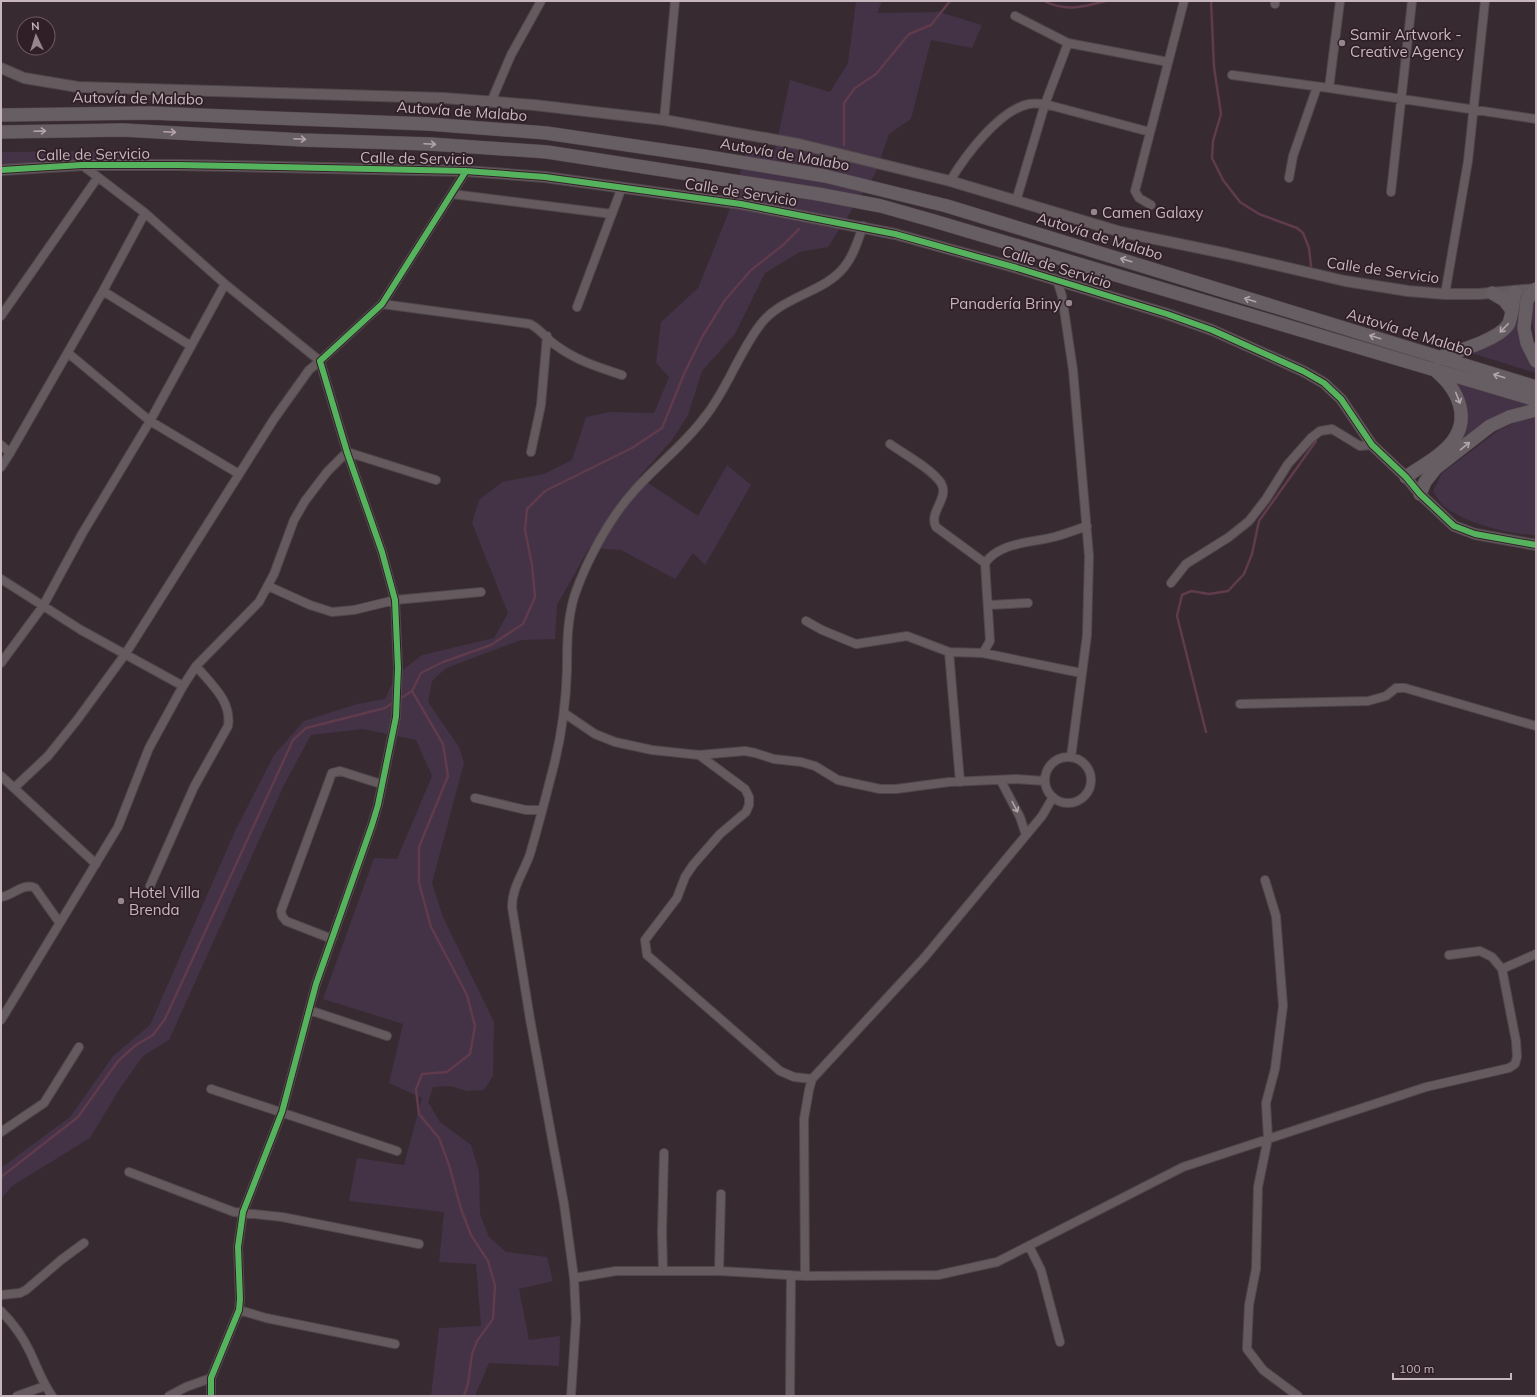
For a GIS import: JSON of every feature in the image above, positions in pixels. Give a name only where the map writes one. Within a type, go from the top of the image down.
[{"type":"highway","name":"Autovía de Malabo","points":[[1,115],[149,113],[428,124],[546,133],[825,176],[947,206],[1435,363],[1536,400]]},
{"type":"highway","name":"Autovía de Malabo","points":[[1,132],[123,130],[302,140],[430,144],[547,152],[794,190],[888,208],[1435,363],[1536,387]]},
{"type":"highway","points":[[1536,289],[1527,300],[1524,328],[1527,343],[1536,361]]},
{"type":"highway","points":[[1406,476],[1444,451],[1455,437],[1460,422],[1461,406],[1458,395],[1435,363],[1502,331],[1510,321],[1515,292]]},
{"type":"highway","points":[[1492,293],[1504,300],[1511,309]]},
{"type":"highway","points":[[1420,494],[1425,482],[1436,468],[1490,426],[1509,417],[1536,410]]},
{"type":"street","points":[[491,102],[510,54],[541,1]]},
{"type":"street","points":[[664,120],[675,1]]},
{"type":"street","points":[[1151,205],[1139,198],[1135,191],[1184,1]]},
{"type":"street","points":[[1330,88],[1340,1]]},
{"type":"street","points":[[1391,192],[1412,1]]},
{"type":"street","points":[[1445,294],[1468,161],[1485,1]]},
{"type":"street","points":[[1016,16],[1068,43],[1168,62]]},
{"type":"street","points":[[1016,201],[1045,104],[1068,43]]},
{"type":"street","name":"Calle de Servicio","points":[[1,68],[24,78],[78,87],[444,98],[664,120],[799,144],[950,181],[1121,232],[1228,254],[1345,281],[1408,291],[1445,294],[1515,292],[1536,289]]},
{"type":"street","points":[[1232,75],[1536,119]]},
{"type":"street","points":[[1289,178],[1293,156],[1317,87]]},
{"type":"street","points":[[950,181],[966,155],[1003,117],[1014,110],[1029,104],[1045,104],[1150,132]]},
{"type":"street","name":"Calle de Servicio","points":[[1,170],[82,166],[179,165],[466,171],[545,177],[622,187],[741,204],[863,226],[926,242],[1167,314],[1212,330],[1303,371],[1324,383],[1341,398],[1372,445],[1406,476],[1420,494],[1454,526],[1475,534],[1536,545]]},
{"type":"street","points":[[82,166],[145,213],[225,284],[320,361],[347,452],[382,552],[395,600],[397,706],[395,726],[381,784],[378,805],[316,984],[282,1112],[243,1212],[238,1247],[239,1310],[212,1378],[211,1396]]},
{"type":"street","points":[[14,788],[48,756],[78,720],[126,653],[189,556],[239,474],[309,370],[382,304],[466,171]]},
{"type":"street","points":[[1,316],[98,177]]},
{"type":"street","points":[[577,307],[622,187]]},
{"type":"street","points":[[452,194],[612,214]]},
{"type":"street","points":[[1,467],[68,353],[145,213]]},
{"type":"street","points":[[571,1396],[576,1319],[574,1278],[564,1204],[530,1019],[512,907],[512,895],[529,856],[558,750],[564,713],[566,644],[575,595],[587,566],[617,513],[634,490],[670,456],[705,417],[761,323],[786,302],[824,284],[844,267],[853,253],[863,226]]},
{"type":"street","points":[[1057,280],[1062,296],[1073,370],[1087,526],[1089,578],[1087,635],[1071,757]]},
{"type":"street","points":[[1062,296],[1067,283]]},
{"type":"street","points":[[1,663],[43,606],[82,534],[150,420],[225,284]]},
{"type":"street","points":[[102,291],[191,346]]},
{"type":"street","points":[[382,304],[530,324],[539,328],[546,336],[572,357],[593,366],[622,375]]},
{"type":"street","points":[[531,452],[541,405],[546,336]]},
{"type":"street","points":[[68,353],[150,420],[239,474]]},
{"type":"street","points":[[1171,583],[1186,564],[1249,521],[1266,499],[1288,464],[1311,438],[1320,431],[1332,429],[1360,446],[1372,445]]},
{"type":"street","points":[[890,444],[935,476],[942,485],[943,494],[933,518],[936,527],[986,563]]},
{"type":"street","points":[[1,445],[10,453]]},
{"type":"street","points":[[347,452],[436,480]]},
{"type":"street","points":[[1,1020],[59,922],[118,827],[149,748],[183,686],[196,666],[248,615],[259,602],[268,586],[294,520],[305,501],[327,472],[347,452]]},
{"type":"street","points":[[982,653],[990,641],[986,563],[991,555],[1022,542],[1052,537],[1087,526]]},
{"type":"street","points":[[1,579],[81,630],[126,653],[183,686]]},
{"type":"street","points":[[268,586],[310,605],[332,612],[354,610],[395,600],[481,592]]},
{"type":"street","points":[[989,605],[1028,603]]},
{"type":"street","points":[[806,621],[822,630],[856,644],[907,636],[949,652],[982,653],[1082,673]]},
{"type":"street","points":[[949,652],[960,782]]},
{"type":"street","points":[[150,886],[194,787],[228,726],[230,716],[227,706],[196,666]]},
{"type":"street","points":[[1240,704],[1368,701],[1386,696],[1396,688],[1404,688],[1536,726]]},
{"type":"street","points":[[564,713],[595,734],[615,742],[652,750],[699,755],[745,751],[774,759],[801,762],[815,766],[838,780],[880,789],[896,789],[921,785],[960,782],[1016,780],[1045,781]]},
{"type":"street","points":[[699,755],[745,790],[749,797],[749,805],[746,812],[720,834],[693,865],[685,877],[677,898],[645,940],[647,955],[780,1071],[794,1077],[812,1079]]},
{"type":"street","points":[[1071,757],[1083,762],[1087,767],[1091,780],[1090,787],[1081,798],[1074,802],[1059,801],[1049,792],[1045,781],[1046,775],[1052,763],[1058,759],[1071,757]]},
{"type":"street","points":[[332,939],[286,921],[282,916],[281,911],[332,773],[340,772],[381,784]]},
{"type":"street","points":[[1,776],[96,864]]},
{"type":"street","points":[[1001,781],[1020,817],[1026,835]]},
{"type":"street","points":[[805,1276],[804,1119],[808,1090],[812,1079],[924,958],[1042,816],[1053,797]]},
{"type":"street","points":[[475,798],[526,810],[542,810]]},
{"type":"street","points":[[1265,880],[1276,916],[1283,1006],[1275,1069],[1266,1102],[1268,1138],[1258,1187],[1256,1269],[1249,1305],[1247,1349],[1263,1370],[1298,1396]]},
{"type":"street","points":[[1,897],[7,896],[26,886],[32,886],[35,888],[59,922]]},
{"type":"street","points":[[574,1278],[616,1271],[719,1271],[805,1276],[938,1275],[997,1262],[1183,1167],[1426,1087],[1502,1070],[1515,1064],[1517,1057],[1516,1041],[1502,969],[1492,957],[1480,951],[1449,955]]},
{"type":"street","points":[[1502,969],[1536,954]]},
{"type":"street","points":[[309,1010],[387,1036]]},
{"type":"street","points":[[1,1132],[44,1103],[79,1047]]},
{"type":"street","points":[[211,1089],[397,1151]]},
{"type":"street","points":[[664,1153],[662,1232],[664,1271]]},
{"type":"street","points":[[129,1172],[234,1212],[282,1217],[419,1244]]},
{"type":"street","points":[[719,1271],[721,1194]]},
{"type":"street","points":[[1,1295],[20,1293],[26,1290],[61,1260],[84,1243]]},
{"type":"street","points":[[1029,1246],[1041,1270],[1060,1342]]},
{"type":"street","points":[[790,1396],[791,1275]]},
{"type":"street","points":[[239,1310],[266,1318],[395,1344]]},
{"type":"street","points":[[1,1311],[13,1325],[29,1350],[45,1386],[52,1396]]},
{"type":"street","points":[[169,1396],[186,1387],[212,1378]]},
{"type":"street","points":[[17,1396],[45,1386]]},
{"type":"shaded area","points":[[856,1],[882,1],[877,13],[939,12],[982,25],[972,48],[931,40],[911,119],[889,134],[875,174],[828,247],[800,252],[765,273],[735,334],[702,371],[688,415],[672,440],[639,477],[698,516],[727,465],[751,485],[705,565],[693,553],[675,579],[621,550],[589,548],[557,605],[555,639],[521,640],[446,668],[432,681],[428,702],[459,747],[464,763],[432,883],[443,917],[494,1022],[493,1076],[484,1090],[467,1091],[450,1086],[433,1087],[428,1102],[440,1122],[471,1145],[479,1171],[480,1214],[489,1237],[506,1252],[547,1257],[553,1281],[519,1289],[529,1340],[560,1336],[559,1366],[489,1363],[475,1396],[431,1396],[439,1328],[481,1326],[476,1264],[439,1262],[444,1212],[349,1201],[357,1158],[404,1165],[422,1098],[389,1083],[403,1024],[323,999],[374,858],[397,859],[432,776],[416,740],[363,729],[311,735],[283,787],[169,1040],[143,1056],[119,1090],[90,1138],[12,1186],[1,1199],[1,1168],[70,1117],[113,1056],[150,1025],[235,831],[274,755],[304,721],[357,704],[385,699],[396,675],[422,655],[494,638],[508,613],[472,523],[479,500],[502,482],[544,474],[572,460],[586,417],[610,412],[654,413],[669,377],[656,363],[661,322],[698,288],[728,214],[748,145],[775,150],[790,80],[830,92],[848,63]]},
{"type":"shaded area","points":[[123,151],[122,157],[1,166],[1,152]]},
{"type":"shaded area","points":[[1536,301],[1536,346],[1531,311]]},
{"type":"shaded area","points":[[1521,303],[1536,364],[1536,373],[1459,349],[1507,330]]},
{"type":"shaded area","points":[[1451,381],[1536,407],[1453,449],[1463,431]]},
{"type":"shaded area","points":[[1536,418],[1536,535],[1513,533],[1475,523],[1463,518],[1441,503],[1433,491],[1442,473],[1499,430],[1518,421]]},
{"type":"waterway","points":[[844,145],[844,103],[855,88],[876,74],[909,34],[931,25],[950,1]]},
{"type":"waterway","points":[[1044,1],[1067,7],[1082,7],[1106,1]]},
{"type":"waterway","points":[[1211,1],[1214,67],[1221,114],[1213,141],[1212,158],[1223,180],[1240,202],[1259,214],[1297,228],[1303,233],[1309,248],[1311,266]]},
{"type":"waterway","points":[[464,1396],[468,1384],[472,1354],[477,1341],[493,1319],[495,1285],[488,1261],[471,1235],[461,1209],[449,1165],[439,1138],[419,1114],[416,1089],[422,1074],[447,1072],[470,1054],[475,1026],[467,995],[431,927],[419,883],[419,847],[448,776],[443,744],[412,691],[421,673],[443,662],[491,645],[523,624],[535,597],[532,565],[525,530],[527,509],[545,491],[632,448],[662,428],[684,374],[702,337],[725,300],[751,270],[783,245],[799,229]]},
{"type":"waterway","points":[[1206,732],[1177,616],[1182,595],[1191,591],[1209,594],[1228,591],[1244,574],[1252,554],[1259,521],[1316,441]]},
{"type":"waterway","points":[[398,700],[412,691]]},
{"type":"waterway","points":[[1,1177],[78,1117],[118,1061],[136,1045],[153,1035],[165,1019],[293,740],[306,728],[385,708],[394,702]]},
{"type":"cycle path","points":[[1,170],[82,165],[179,165],[466,171],[545,177],[741,204],[895,234],[1017,268],[1167,314],[1212,330],[1303,371],[1324,383],[1341,399],[1372,445],[1454,526],[1475,534],[1536,545]]},
{"type":"cycle path","points":[[211,1396],[211,1378],[239,1310],[238,1247],[243,1212],[282,1112],[316,984],[372,825],[378,805],[396,717],[398,668],[395,600],[382,552],[347,452],[320,361],[382,304],[466,171]]},
{"type":"place","name":"Samir Artwork - Creative Agency","points":[[1342,43]]},
{"type":"place","name":"Camen Galaxy","points":[[1094,212]]},
{"type":"place","name":"Panadería Briny","points":[[1069,303]]},
{"type":"place","name":"Hotel Villa Brenda","points":[[121,901]]}]
